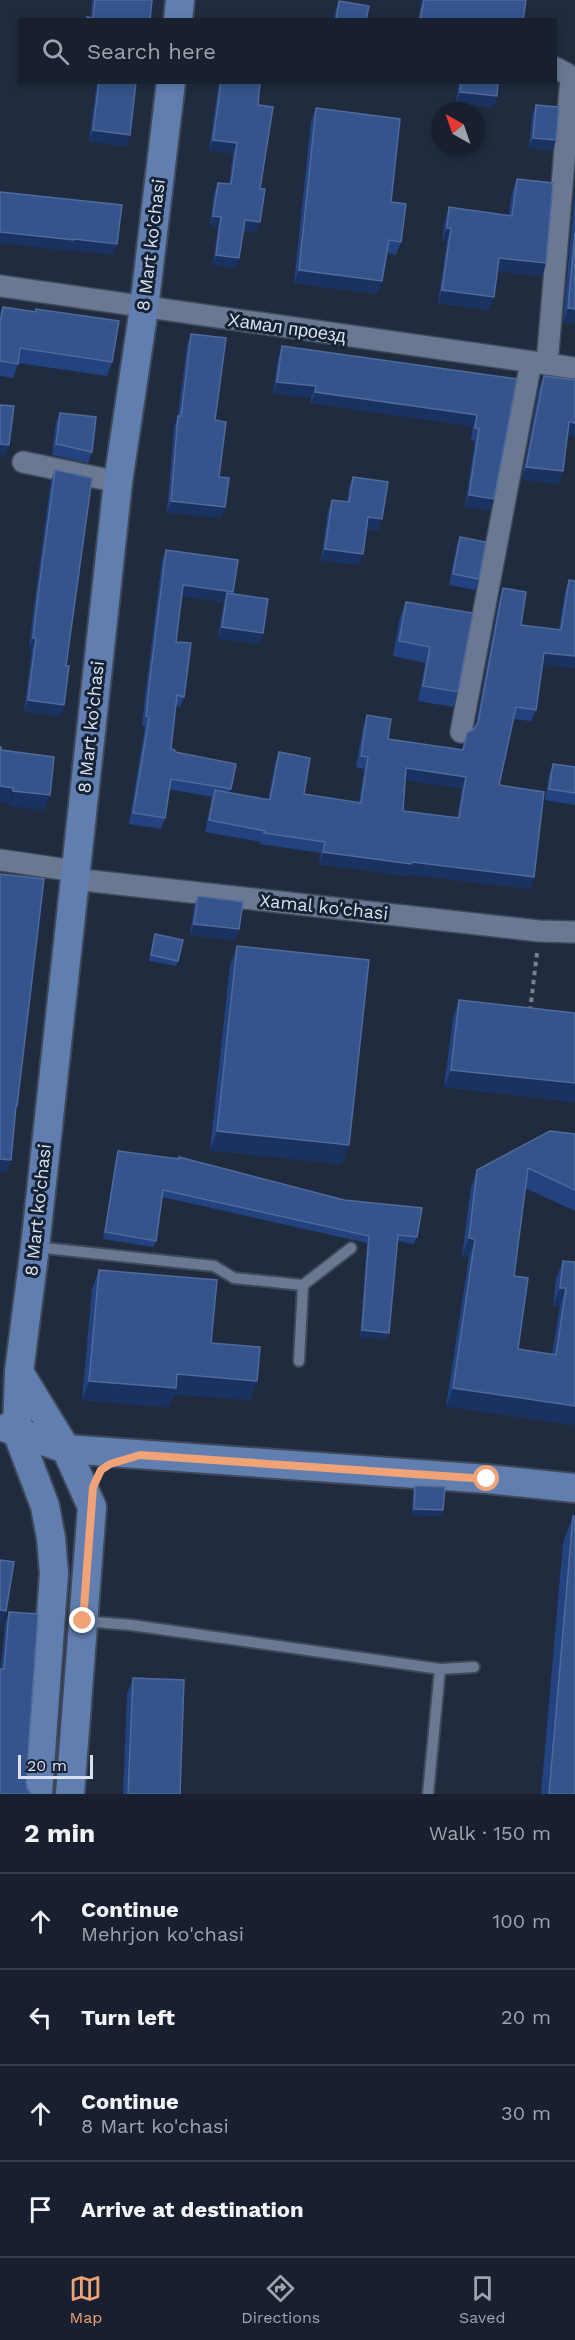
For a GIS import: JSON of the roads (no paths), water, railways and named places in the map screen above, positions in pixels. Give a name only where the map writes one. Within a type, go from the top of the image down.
[{"type":"street","points":[[178,18],[180,0]]},
{"type":"street","points":[[461,732],[539,363],[571,78],[557,69]]},
{"type":"street","name":"8 Mart ko'chasi","points":[[38,1794],[54,1573],[51,1538],[45,1506],[6,1430],[19,1372],[35,1247],[118,482],[144,308],[171,84]]},
{"type":"street","name":"Хамал проезд","points":[[0,286],[575,368]]},
{"type":"street","points":[[23,462],[118,482]]},
{"type":"street","name":"Xamal ko'chasi","points":[[0,860],[74,875],[539,931],[575,932]]},
{"type":"street","points":[[0,1396],[19,1372],[66,1449],[92,1507]]},
{"type":"street","points":[[6,1430],[66,1449],[487,1479],[575,1488]]},
{"type":"street","points":[[70,1794],[93,1487],[101,1470],[110,1464],[140,1455]]},
{"type":"lane","points":[[35,1247],[214,1266],[234,1278],[303,1285],[351,1248]]},
{"type":"lane","points":[[299,1361],[303,1285]]},
{"type":"lane","points":[[83,1621],[131,1625],[440,1669],[474,1667]]},
{"type":"lane","points":[[428,1794],[440,1669]]}]
